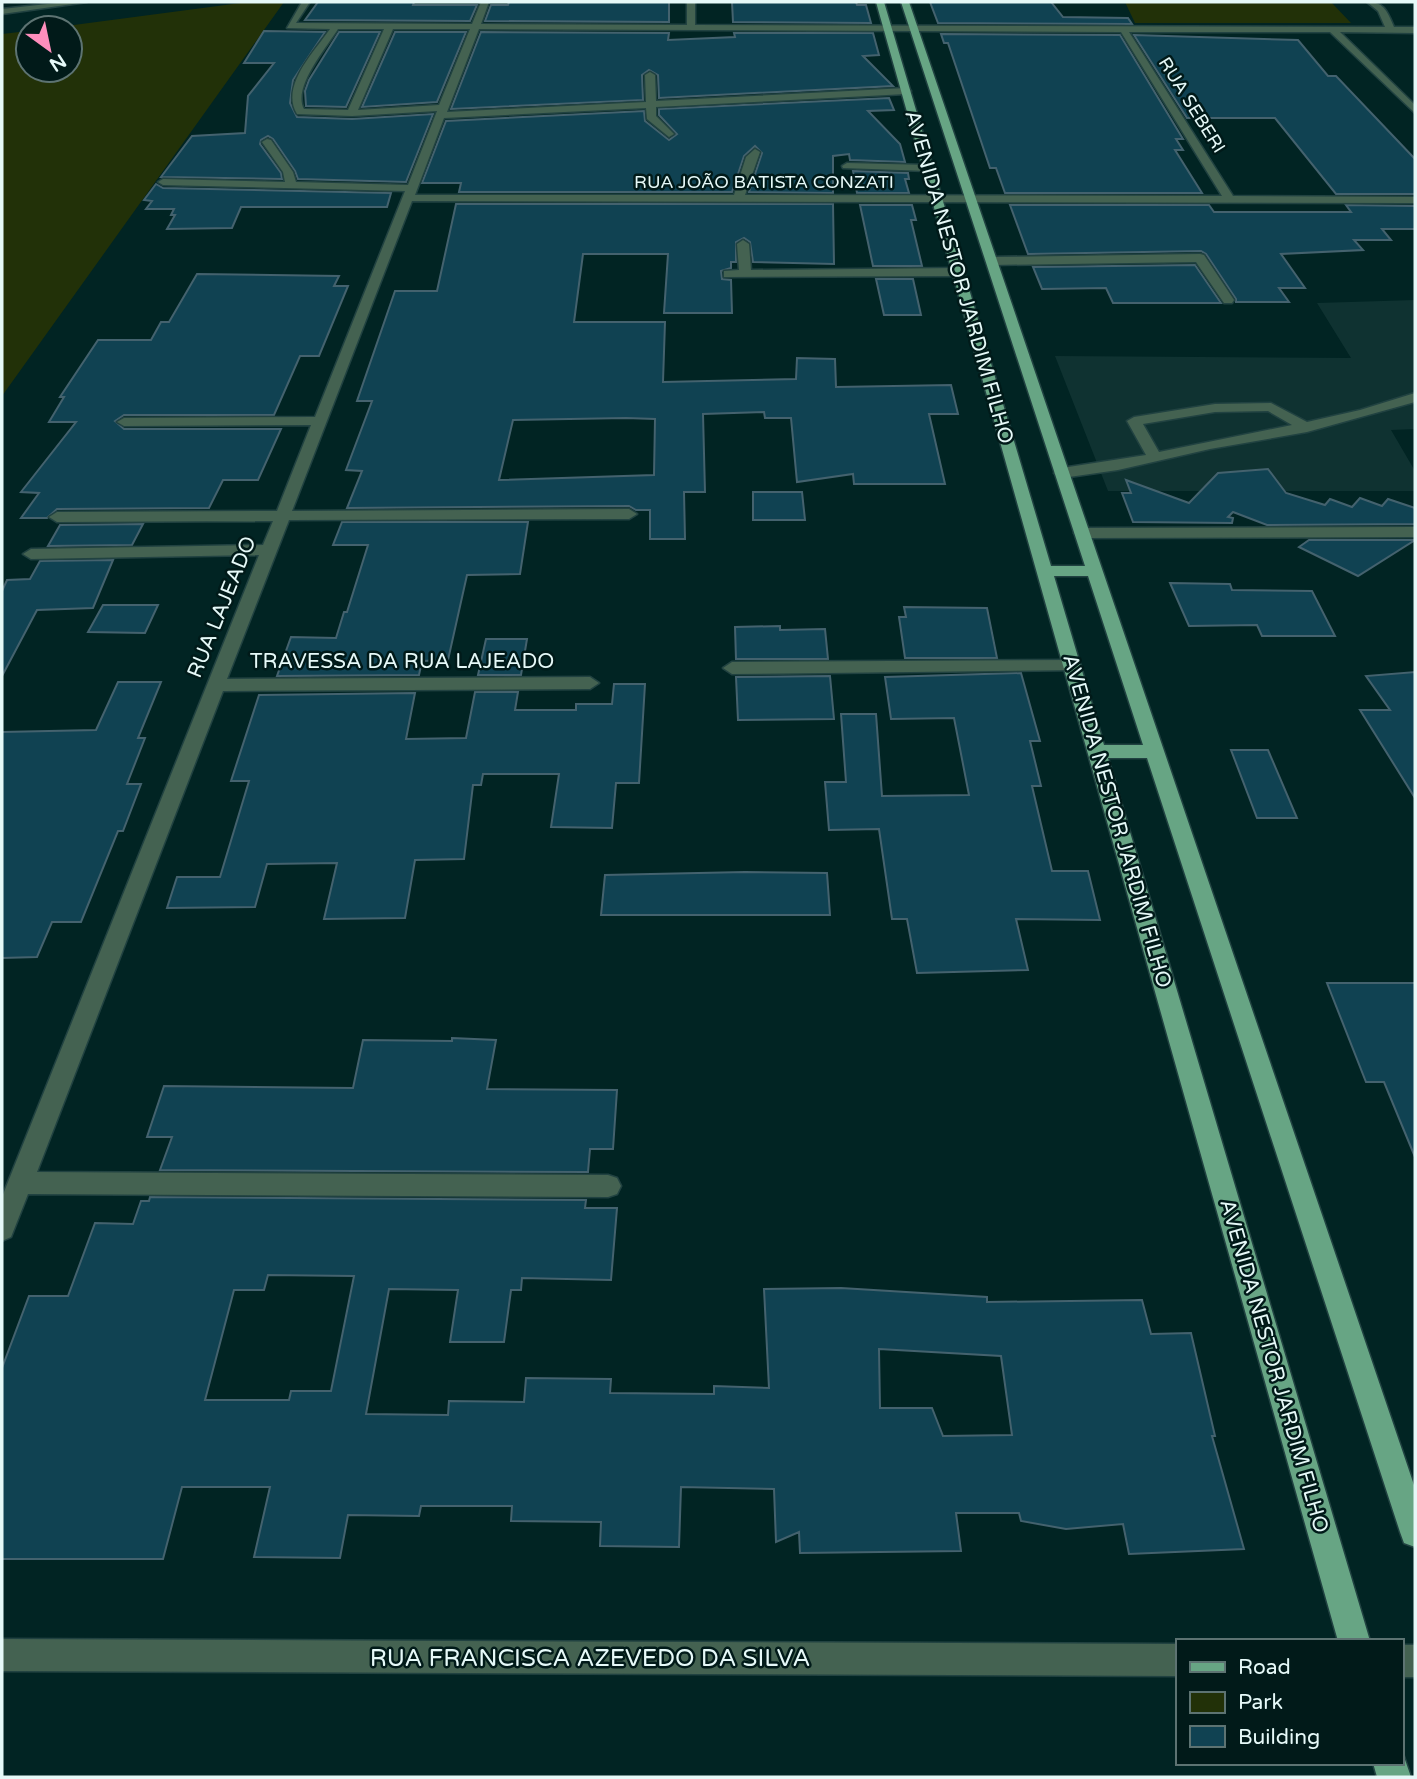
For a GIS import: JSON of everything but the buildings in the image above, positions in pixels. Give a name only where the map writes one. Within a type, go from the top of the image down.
[{"type":"main road","name":"AVENIDA NESTOR JARDIM FILHO","points":[[880,2],[958,272],[994,327],[1062,473],[1415,1532]]},
{"type":"main road","name":"AVENIDA NESTOR JARDIM FILHO","points":[[905,2],[992,261],[994,327],[1044,571],[1353,1639]]},
{"type":"main road","points":[[1044,571],[1095,571]]},
{"type":"main road","points":[[1097,752],[1155,751]]},
{"type":"street","points":[[2,12],[83,2]]},
{"type":"street","points":[[306,2],[288,25],[298,28],[1415,30]]},
{"type":"street","name":"RUA LAJEADO","points":[[2,1229],[485,2]]},
{"type":"street","points":[[691,2],[691,27]]},
{"type":"street","points":[[1371,2],[1382,10],[1391,30]]},
{"type":"street","points":[[335,27],[298,85],[296,103],[301,112],[652,105],[776,95],[906,91]]},
{"type":"street","points":[[352,113],[389,28]]},
{"type":"street","name":"RUA SEBERI","points":[[1124,30],[1230,200]]},
{"type":"street","points":[[1333,30],[1413,106]]},
{"type":"street","points":[[650,75],[651,117],[669,134]]},
{"type":"street","points":[[267,142],[288,172],[291,184]]},
{"type":"street","points":[[738,199],[755,152]]},
{"type":"street","points":[[847,166],[928,168]]},
{"type":"street","name":"RUA JOÃO BATISTA CONZATI","points":[[163,182],[291,184],[409,193],[738,199],[1415,200]]},
{"type":"street","points":[[743,244],[745,274]]},
{"type":"street","points":[[992,261],[1200,258],[1228,300]]},
{"type":"street","points":[[728,274],[958,272]]},
{"type":"street","points":[[1062,473],[1098,471],[1155,457],[1307,428],[1415,397]]},
{"type":"street","points":[[1155,457],[1134,421],[1215,408],[1271,407],[1307,428]]},
{"type":"street","points":[[124,422],[320,421]]},
{"type":"street","points":[[57,517],[629,514]]},
{"type":"street","points":[[1082,533],[1415,532]]},
{"type":"street","points":[[31,554],[269,550]]},
{"type":"street","points":[[732,668],[1072,666]]},
{"type":"street","name":"TRAVESSA DA RUA LAJEADO","points":[[216,685],[590,683]]},
{"type":"street","points":[[20,1183],[608,1186]]},
{"type":"street","name":"RUA FRANCISCA AZEVEDO DA SILVA","points":[[2,1655],[1176,1660]]},
{"type":"shaded area","points":[[1415,300],[1415,429],[1391,430],[1415,471],[1415,491],[1108,491],[1055,356],[1351,358],[1317,303]]},
{"type":"green space","points":[[248,2],[284,2],[2,396],[2,34],[14,33],[14,84],[84,84],[84,24]]},
{"type":"green space","points":[[1125,2],[1331,2],[1351,23],[1135,23]]}]
